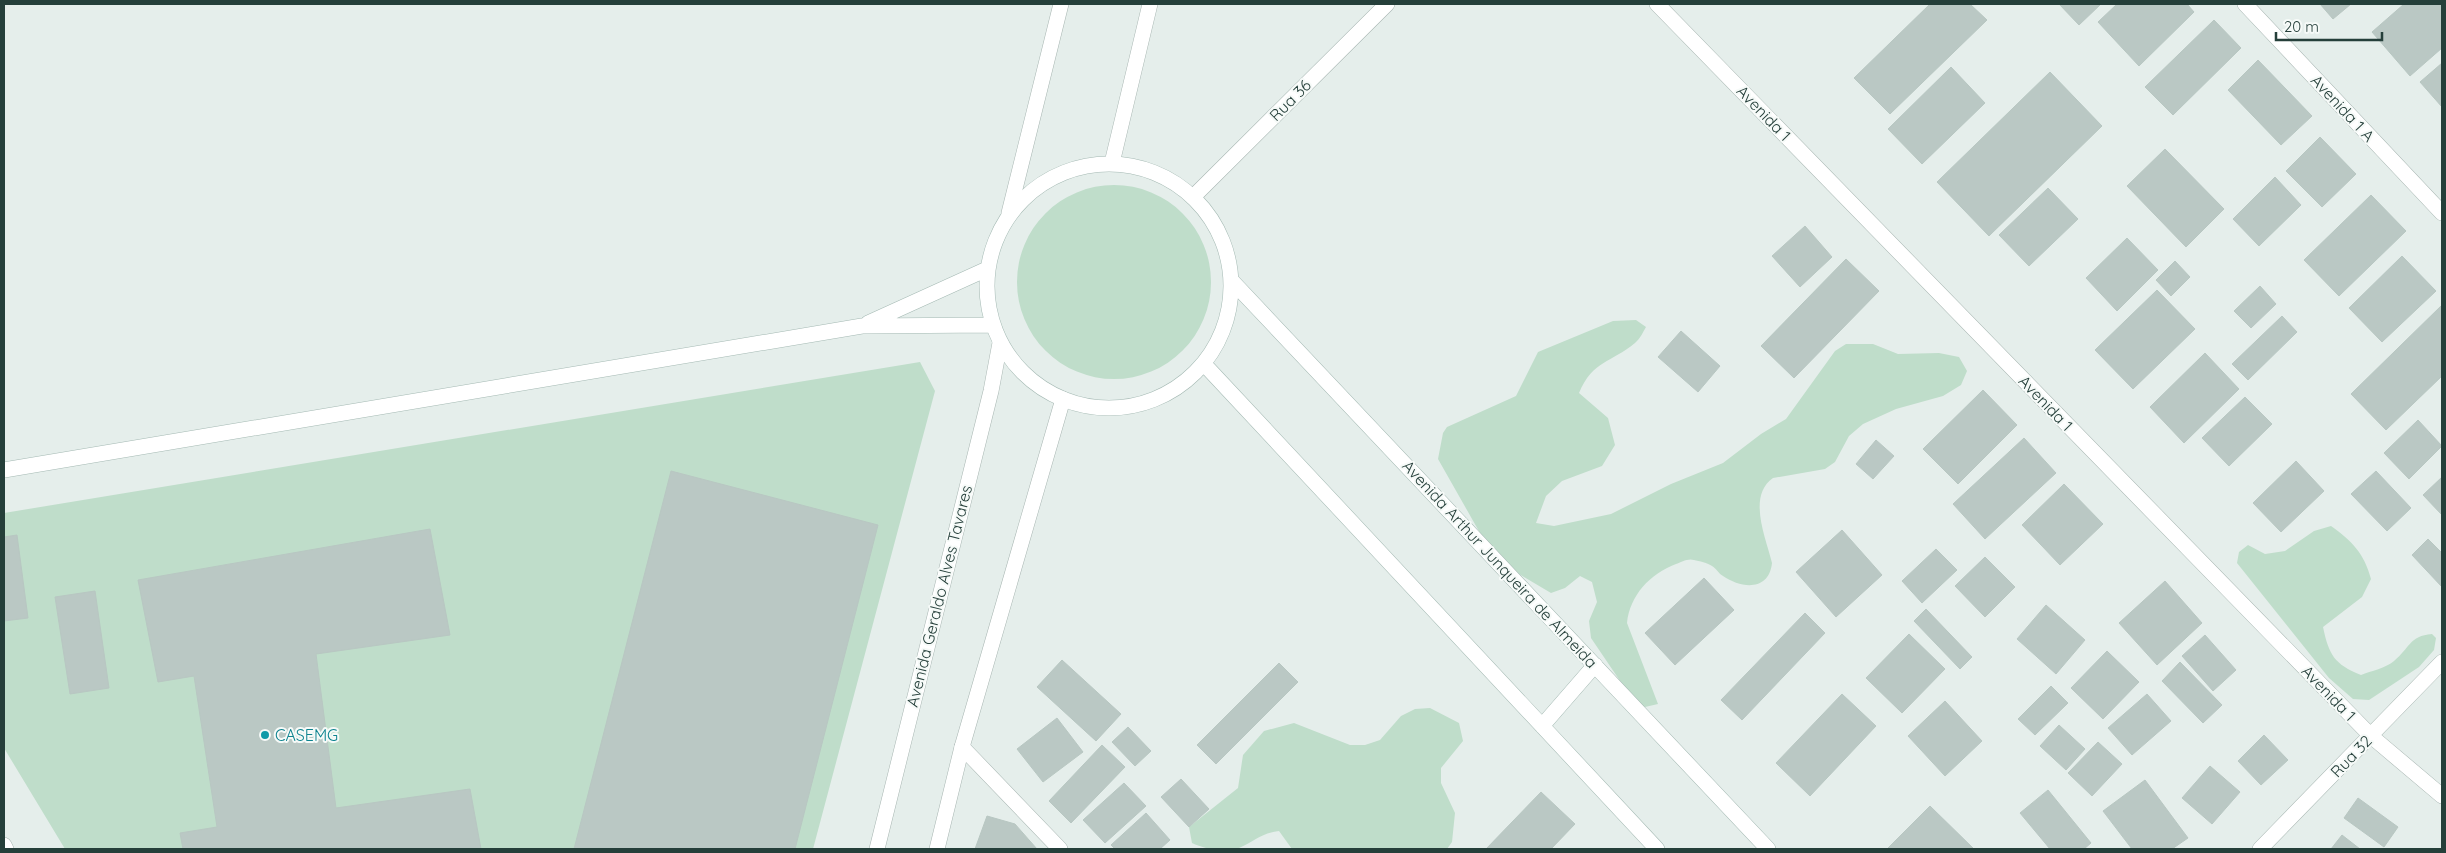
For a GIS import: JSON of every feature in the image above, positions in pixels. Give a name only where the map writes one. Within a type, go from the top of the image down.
[{"type":"main road","points":[[1009,213],[1037,186],[1072,168],[1112,163],[1151,171],[1169,179],[1193,197],[1213,221],[1223,242],[1231,280],[1230,310],[1220,338],[1204,364],[1176,390],[1140,405],[1101,409],[1063,400],[1026,377],[1000,343],[992,325],[987,269],[999,231],[1009,213],[1061,4]]},
{"type":"main road","points":[[1112,163],[1150,4]]},
{"type":"main road","name":"Rua 36","points":[[1193,197],[1387,4]]},
{"type":"main road","name":"Avenida 1","points":[[1657,4],[2371,736],[2442,796]]},
{"type":"main road","name":"Avenida 1 A","points":[[2245,4],[2442,213]]},
{"type":"main road","points":[[862,326],[987,269]]},
{"type":"main road","name":"Avenida Arthur Junqueira de Almeida","points":[[1231,280],[1768,849]]},
{"type":"main road","points":[[4,470],[862,326],[992,325]]},
{"type":"main road","name":"Avenida Geraldo Alves Tavares","points":[[877,849],[990,391],[1000,343]]},
{"type":"main road","points":[[1204,364],[1657,849]]},
{"type":"main road","points":[[937,849],[962,747],[1063,400]]},
{"type":"main road","name":"Rua 32","points":[[2260,849],[2442,662]]},
{"type":"main road","points":[[1542,726],[1595,665]]},
{"type":"main road","points":[[962,747],[1060,849]]},
{"type":"main road","points":[[4,845],[6,849]]},
{"type":"green space","points":[[1124,185],[1133,186],[1160,196],[1183,213],[1195,228],[1204,245],[1210,263],[1210,301],[1204,319],[1195,336],[1183,351],[1168,363],[1151,372],[1133,378],[1104,379],[1095,378],[1068,368],[1052,357],[1039,344],[1028,328],[1018,301],[1017,272],[1018,263],[1028,236],[1039,220],[1052,207],[1068,196],[1095,186]]},
{"type":"green space","points":[[1636,320],[1646,327],[1638,340],[1590,374],[1579,393],[1608,418],[1615,445],[1602,466],[1562,481],[1546,496],[1536,523],[1554,526],[1611,514],[1671,484],[1723,463],[1761,434],[1786,419],[1835,351],[1846,344],[1873,344],[1898,354],[1939,353],[1959,357],[1967,371],[1961,385],[1943,396],[1896,409],[1863,424],[1849,436],[1835,462],[1825,469],[1773,478],[1765,486],[1761,495],[1760,518],[1772,563],[1766,579],[1760,583],[1746,585],[1738,583],[1722,575],[1710,565],[1689,560],[1667,568],[1643,587],[1632,603],[1627,623],[1658,704],[1645,707],[1633,700],[1591,638],[1589,621],[1597,602],[1592,582],[1580,576],[1565,588],[1551,593],[1519,574],[1480,533],[1438,459],[1443,433],[1447,427],[1516,396],[1538,352],[1613,321]]},
{"type":"green space","points":[[920,362],[935,391],[813,849],[65,849],[4,748],[4,513]]},
{"type":"green space","points":[[2331,526],[2356,548],[2365,562],[2371,579],[2362,597],[2323,627],[2328,645],[2334,657],[2345,667],[2361,675],[2391,663],[2410,643],[2419,637],[2432,634],[2436,638],[2434,650],[2419,667],[2369,700],[2353,699],[2329,678],[2237,563],[2239,552],[2248,545],[2265,554],[2285,551],[2314,531]]},
{"type":"green space","points":[[1430,708],[1459,723],[1463,741],[1441,768],[1441,783],[1455,813],[1452,842],[1447,849],[1292,849],[1279,831],[1263,835],[1239,848],[1227,850],[1215,850],[1192,843],[1189,827],[1238,788],[1243,755],[1264,731],[1294,723],[1350,745],[1365,745],[1380,740],[1401,716],[1415,709]]},
{"type":"building","points":[[1930,4],[1970,4],[1987,20],[1890,114],[1854,78]]},
{"type":"building","points":[[2059,4],[2101,4],[2079,25]]},
{"type":"building","points":[[2117,4],[2187,4],[2194,12],[2139,66],[2098,22]]},
{"type":"building","points":[[2320,4],[2351,4],[2333,19]]},
{"type":"building","points":[[2404,4],[2442,4],[2442,48],[2410,76],[2372,32]]},
{"type":"building","points":[[2214,20],[2241,48],[2173,115],[2145,87]]},
{"type":"building","points":[[2258,60],[2312,116],[2281,145],[2228,90]]},
{"type":"building","points":[[2442,63],[2442,107],[2420,82]]},
{"type":"building","points":[[1951,67],[1985,103],[1922,164],[1888,129]]},
{"type":"building","points":[[2050,72],[2102,126],[1989,236],[1937,182]]},
{"type":"building","points":[[2320,137],[2356,174],[2322,207],[2286,171]]},
{"type":"building","points":[[2165,149],[2224,209],[2186,247],[2127,186]]},
{"type":"building","points":[[2275,177],[2301,205],[2259,246],[2233,219]]},
{"type":"building","points":[[2048,188],[2078,219],[2029,266],[1999,235]]},
{"type":"building","points":[[2371,195],[2406,231],[2339,296],[2304,260]]},
{"type":"building","points":[[1805,226],[1832,257],[1800,287],[1772,256]]},
{"type":"building","points":[[2127,238],[2158,270],[2117,311],[2086,278]]},
{"type":"building","points":[[2402,256],[2436,291],[2382,342],[2349,308]]},
{"type":"building","points":[[1846,259],[1879,291],[1794,378],[1761,346]]},
{"type":"building","points":[[2175,261],[2190,277],[2171,296],[2156,280]]},
{"type":"building","points":[[2260,286],[2276,304],[2251,328],[2234,311]]},
{"type":"building","points":[[2157,290],[2195,329],[2133,389],[2095,350]]},
{"type":"building","points":[[2442,305],[2442,376],[2386,430],[2351,394]]},
{"type":"building","points":[[2282,316],[2297,332],[2248,380],[2232,364]]},
{"type":"building","points":[[1681,331],[1720,366],[1698,392],[1658,357]]},
{"type":"building","points":[[2205,353],[2239,389],[2184,443],[2150,407]]},
{"type":"building","points":[[1983,390],[2017,425],[1958,484],[1923,449]]},
{"type":"building","points":[[2245,397],[2272,424],[2229,466],[2202,438]]},
{"type":"building","points":[[2418,420],[2442,446],[2409,479],[2384,453]]},
{"type":"building","points":[[2024,438],[2056,473],[1985,539],[1953,504]]},
{"type":"building","points":[[1876,440],[1894,456],[1873,479],[1856,464]]},
{"type":"building","points":[[2296,461],[2324,491],[2281,532],[2253,503]]},
{"type":"building","points":[[671,471],[878,525],[795,849],[574,849]]},
{"type":"building","points":[[2376,471],[2411,508],[2387,531],[2351,494]]},
{"type":"building","points":[[2442,477],[2442,515],[2423,495]]},
{"type":"building","points":[[2064,484],[2103,524],[2060,565],[2022,525]]},
{"type":"building","name":"CASEMG","points":[[430,529],[450,635],[316,654],[336,808],[470,789],[481,849],[183,849],[180,833],[217,827],[194,676],[158,682],[138,580]]},
{"type":"building","points":[[1842,530],[1882,575],[1836,617],[1796,572]]},
{"type":"building","points":[[17,535],[28,618],[4,621],[4,537]]},
{"type":"building","points":[[2428,539],[2442,553],[2442,587],[2412,555]]},
{"type":"building","points":[[1936,549],[1957,570],[1922,603],[1902,581]]},
{"type":"building","points":[[1985,557],[2015,587],[1985,617],[1955,586]]},
{"type":"building","points":[[1704,578],[1734,610],[1675,665],[1645,633]]},
{"type":"building","points":[[2165,581],[2202,623],[2157,665],[2119,623]]},
{"type":"building","points":[[95,591],[109,688],[70,694],[55,597]]},
{"type":"building","points":[[2046,605],[2085,640],[2056,674],[2017,639]]},
{"type":"building","points":[[1926,609],[1972,657],[1960,669],[1914,621]]},
{"type":"building","points":[[1805,613],[1825,633],[1742,720],[1721,700]]},
{"type":"building","points":[[1909,634],[1945,669],[1902,713],[1866,678]]},
{"type":"building","points":[[2205,635],[2236,670],[2213,691],[2182,656]]},
{"type":"building","points":[[2107,651],[2139,682],[2103,719],[2071,688]]},
{"type":"building","points":[[1062,660],[1121,714],[1096,741],[1037,687]]},
{"type":"building","points":[[2180,662],[2222,705],[2203,723],[2162,681]]},
{"type":"building","points":[[1279,663],[1298,682],[1216,764],[1197,745]]},
{"type":"building","points":[[2051,686],[2068,703],[2035,735],[2018,719]]},
{"type":"building","points":[[1842,694],[1876,726],[1810,796],[1776,763]]},
{"type":"building","points":[[2147,694],[2171,721],[2132,755],[2108,728]]},
{"type":"building","points":[[1945,701],[1982,741],[1945,776],[1908,736]]},
{"type":"building","points":[[1057,718],[1083,752],[1043,782],[1017,749]]},
{"type":"building","points":[[2059,725],[2085,749],[2066,770],[2040,746]]},
{"type":"building","points":[[1128,727],[1151,751],[1135,766],[1112,742]]},
{"type":"building","points":[[2264,735],[2288,760],[2261,785],[2238,761]]},
{"type":"building","points":[[2098,742],[2122,764],[2092,796],[2068,773]]},
{"type":"building","points":[[1102,745],[1125,767],[1071,823],[1049,801]]},
{"type":"building","points":[[2210,766],[2240,792],[2212,824],[2182,798]]},
{"type":"building","points":[[1181,779],[1209,809],[1189,827],[1161,797]]},
{"type":"building","points":[[2145,780],[2188,838],[2172,849],[2132,849],[2103,811]]},
{"type":"building","points":[[1124,783],[1146,806],[1105,843],[1083,820]]},
{"type":"building","points":[[2048,790],[2091,843],[2084,849],[2050,849],[2020,813]]},
{"type":"building","points":[[1541,792],[1575,824],[1551,849],[1486,849]]},
{"type":"building","points":[[2358,798],[2398,827],[2384,847],[2344,818]]},
{"type":"building","points":[[1930,806],[1974,849],[1887,849]]},
{"type":"building","points":[[1146,813],[1170,840],[1160,849],[1115,849],[1111,845]]},
{"type":"building","points":[[987,816],[1015,824],[1037,849],[975,849]]},
{"type":"building","points":[[2342,835],[2360,849],[2331,849]]},
{"type":"place","name":"CASEMG","points":[[265,735]]}]
